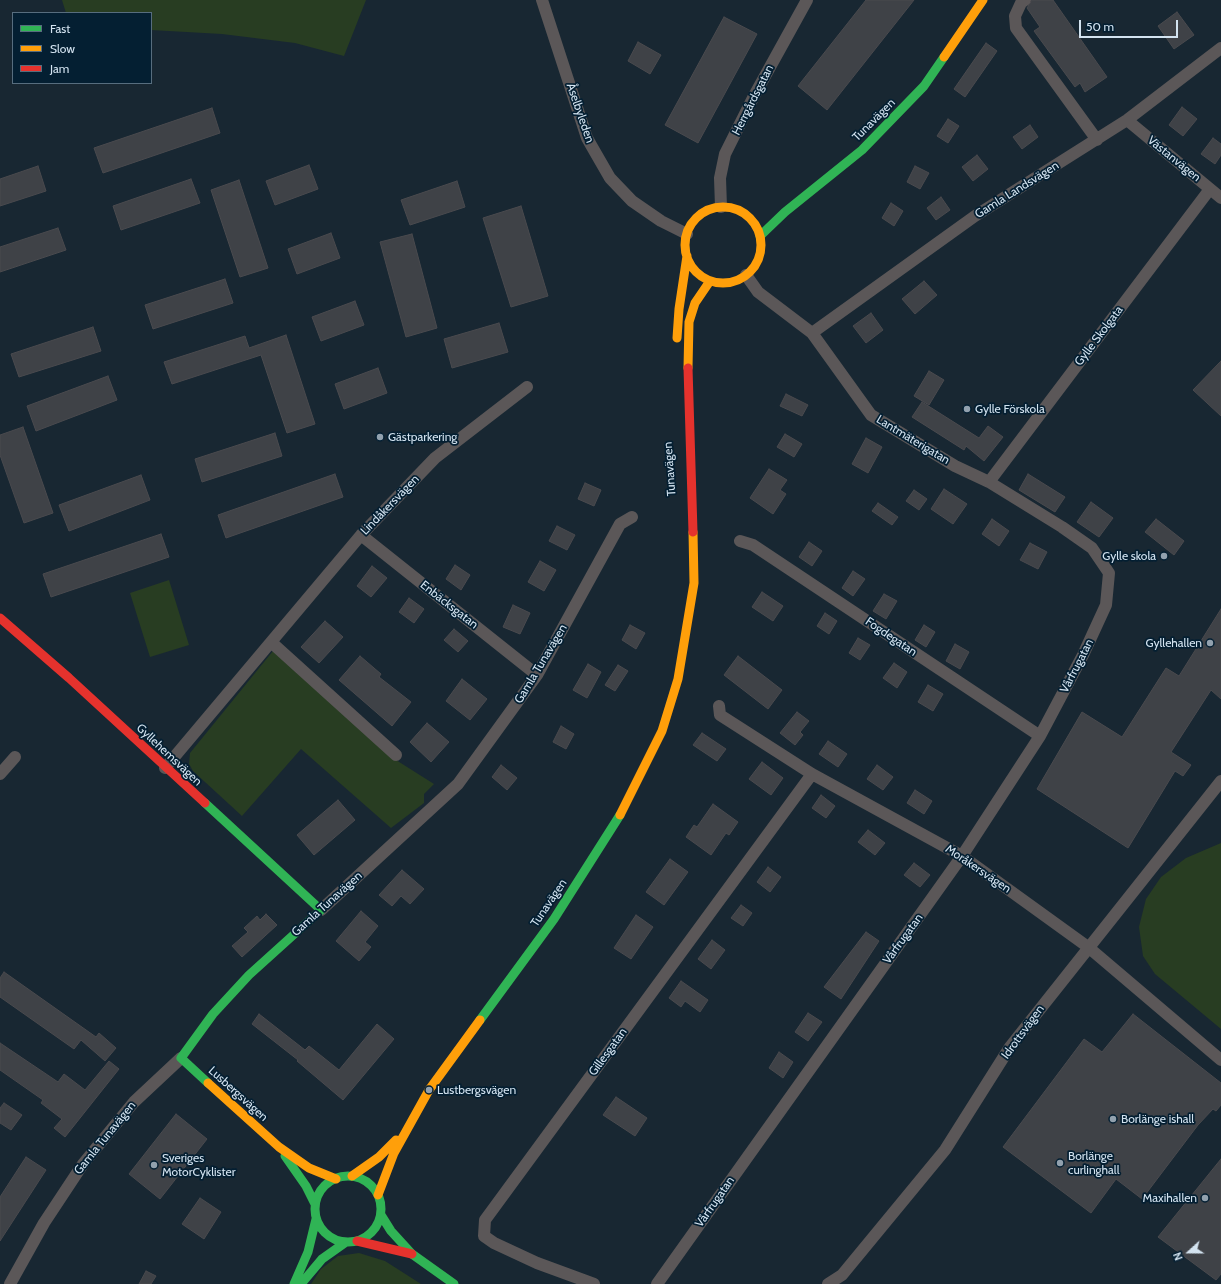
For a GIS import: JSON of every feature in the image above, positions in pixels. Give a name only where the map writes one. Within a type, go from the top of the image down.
[{"type":"street","name":"Åselbyleden","points":[[542,0],[588,138],[610,178],[632,200],[661,221],[687,234]]},
{"type":"street","name":"Herrgårdsgatan","points":[[721,207],[720,178],[725,154],[754,96],[807,0]]},
{"type":"street","name":"Tunavägen","points":[[760,236],[785,212],[862,150],[924,86],[983,0]]},
{"type":"street","points":[[1025,0],[1021,3],[1015,16],[1016,28],[1097,140]]},
{"type":"street","name":"Gamla Landsvägen","points":[[812,333],[975,216],[1127,120],[1221,48]]},
{"type":"street","name":"Västanvägen","points":[[1127,120],[1221,198]]},
{"type":"street","name":"Gylle Skolgata","points":[[989,482],[1210,189]]},
{"type":"street","points":[[677,346],[679,310],[687,256],[685,245],[687,234],[692,224],[699,215],[709,209],[721,207],[731,208],[750,218],[756,226],[760,236],[761,247],[754,267],[746,275],[735,281],[723,283],[710,281],[696,270],[687,256]]},
{"type":"street","name":"Lantmäterigatan","points":[[746,275],[758,292],[812,333],[871,415],[955,466],[989,482],[1092,548],[1109,573]]},
{"type":"street","name":"Tunavägen","points":[[378,1195],[394,1154],[428,1090],[554,919],[609,834],[636,785],[662,731],[678,679],[694,583],[688,336],[689,322],[695,303],[710,281]]},
{"type":"street","name":"Lindåkersvägen","points":[[165,768],[361,535],[435,458],[527,387]]},
{"type":"street","name":"Tunavägen","points":[[678,679],[689,584],[681,443]]},
{"type":"street","name":"Gamla Tunavägen","points":[[10,1284],[44,1223],[83,1164],[134,1102],[180,1058],[212,1014],[249,975],[458,784],[537,675],[620,524],[632,517]]},
{"type":"street","name":"Enbäcksgatan","points":[[361,535],[537,675]]},
{"type":"street","name":"Fogdegatan","points":[[740,541],[753,545],[1040,736]]},
{"type":"street","name":"Vårfrugatan","points":[[657,1284],[962,856],[1040,736],[1083,655],[1106,605],[1109,573]]},
{"type":"street","name":"Gyllehemsvägen","points":[[0,618],[69,678],[321,910]]},
{"type":"street","points":[[271,642],[396,755]]},
{"type":"street","name":"Moråkersvägen","points":[[719,706],[720,714],[812,774],[962,856],[1088,947],[1221,1060]]},
{"type":"street","points":[[0,774],[15,756]]},
{"type":"street","name":"Gillesgatan","points":[[594,1284],[537,1263],[494,1243],[484,1236],[485,1220],[812,774]]},
{"type":"street","name":"Idrottsvägen","points":[[828,1284],[842,1275],[945,1150],[1010,1046],[1221,781]]},
{"type":"street","name":"Lusbergsvägen","points":[[180,1058],[279,1147],[309,1168],[336,1178]]},
{"type":"street","name":"Tunavägen","points":[[352,1176],[379,1157],[411,1124]]},
{"type":"street","name":"Lusbergsvägen","points":[[279,1147],[306,1186],[316,1204]]},
{"type":"street","points":[[294,1284],[308,1252],[316,1219],[316,1204],[319,1193],[326,1184],[336,1178],[352,1176],[367,1182],[378,1195],[381,1205],[381,1215],[375,1229],[369,1235],[357,1241]]},
{"type":"street","points":[[381,1215],[391,1231],[412,1254],[454,1284]]},
{"type":"street","points":[[316,1219],[327,1235],[336,1240],[346,1242],[357,1241],[412,1254]]},
{"type":"street","points":[[301,1284],[322,1259],[346,1242]]},
{"type":"green space","points":[[62,0],[366,0],[344,56],[295,43],[222,34],[152,30],[152,12],[66,12]]},
{"type":"green space","points":[[169,580],[189,645],[150,657],[130,593]]},
{"type":"green space","points":[[273,651],[396,760],[434,784],[424,794],[424,803],[391,828],[301,749],[242,816],[193,771],[189,764],[190,753]]},
{"type":"green space","points":[[1221,843],[1221,1029],[1155,974],[1143,956],[1139,927],[1146,899],[1161,877],[1186,858]]},
{"type":"green space","points":[[359,1253],[385,1261],[421,1284],[311,1284],[321,1269],[338,1256]]},
{"type":"building","points":[[866,0],[914,0],[827,110],[798,86]]},
{"type":"building","points":[[1032,0],[1053,0],[1107,77],[1085,92],[1080,83],[1075,87],[1034,31],[1040,27],[1027,8]]},
{"type":"building","points":[[1177,12],[1194,35],[1174,49],[1158,26]]},
{"type":"building","points":[[724,17],[757,34],[698,143],[665,125]]},
{"type":"building","points":[[638,42],[661,55],[650,74],[628,61]]},
{"type":"building","points":[[986,43],[997,51],[965,97],[954,89]]},
{"type":"building","points":[[1182,107],[1197,119],[1183,136],[1169,125]]},
{"type":"building","points":[[212,108],[220,133],[103,173],[94,148]]},
{"type":"building","points":[[948,119],[959,126],[948,143],[937,136]]},
{"type":"building","points":[[1030,125],[1038,137],[1022,149],[1013,137]]},
{"type":"building","points":[[1213,138],[1221,144],[1221,155],[1215,164],[1201,154]]},
{"type":"building","points":[[977,155],[988,169],[973,181],[962,167]]},
{"type":"building","points":[[309,165],[318,189],[275,205],[266,181]]},
{"type":"building","points":[[38,166],[46,191],[0,206],[0,179]]},
{"type":"building","points":[[915,166],[929,173],[920,189],[907,182]]},
{"type":"building","points":[[191,179],[200,203],[121,230],[113,206]]},
{"type":"building","points":[[239,180],[268,268],[240,277],[211,190]]},
{"type":"building","points":[[457,181],[465,207],[410,225],[401,200]]},
{"type":"building","points":[[941,197],[950,210],[936,220],[927,208]]},
{"type":"building","points":[[891,203],[903,211],[894,226],[882,218]]},
{"type":"building","points":[[521,206],[548,296],[511,307],[483,218]]},
{"type":"building","points":[[58,228],[66,250],[0,272],[0,247]]},
{"type":"building","points":[[331,233],[340,258],[297,274],[288,249]]},
{"type":"building","points":[[412,234],[437,328],[406,337],[380,242]]},
{"type":"building","points":[[225,279],[233,303],[153,329],[145,305]]},
{"type":"building","points":[[924,281],[937,295],[915,314],[902,299]]},
{"type":"building","points":[[355,301],[364,325],[321,341],[312,317]]},
{"type":"building","points":[[871,313],[883,330],[866,343],[853,326]]},
{"type":"building","points":[[499,323],[508,352],[452,368],[444,339]]},
{"type":"building","points":[[93,327],[101,351],[19,377],[11,354]]},
{"type":"building","points":[[286,335],[315,424],[287,433],[261,355],[172,384],[164,362],[245,336],[249,348]]},
{"type":"building","points":[[1221,361],[1221,416],[1193,390]]},
{"type":"building","points":[[378,368],[387,393],[344,409],[335,384]]},
{"type":"building","points":[[929,371],[944,380],[929,405],[914,396]]},
{"type":"building","points":[[108,376],[117,400],[36,431],[27,406]]},
{"type":"building","points":[[786,394],[808,405],[802,416],[780,406]]},
{"type":"building","points":[[922,402],[979,438],[988,426],[1003,437],[984,461],[966,446],[964,450],[912,417]]},
{"type":"building","points":[[23,427],[53,513],[24,523],[0,455],[0,435]]},
{"type":"building","points":[[275,433],[282,456],[202,482],[195,459]]},
{"type":"building","points":[[785,434],[802,444],[794,457],[777,447]]},
{"type":"building","points":[[866,438],[882,447],[868,473],[852,464]]},
{"type":"building","points":[[769,469],[787,480],[780,490],[786,494],[773,514],[750,498]]},
{"type":"building","points":[[335,474],[343,497],[226,538],[218,515]]},
{"type":"building","points":[[1028,474],[1065,497],[1055,512],[1019,490]]},
{"type":"building","points":[[141,475],[150,500],[69,531],[59,505]]},
{"type":"building","points":[[585,483],[601,490],[594,506],[578,499]]},
{"type":"building","points":[[944,489],[967,504],[953,524],[931,509]]},
{"type":"building","points":[[914,490],[927,499],[919,510],[906,501]]},
{"type":"building","points":[[1091,502],[1113,518],[1099,537],[1077,522]]},
{"type":"building","points":[[878,503],[898,517],[892,525],[872,511]]},
{"type":"building","points":[[992,519],[1009,531],[999,546],[982,534]]},
{"type":"building","points":[[1156,519],[1184,541],[1174,555],[1145,532]]},
{"type":"building","points":[[557,526],[575,535],[567,550],[549,541]]},
{"type":"building","points":[[161,534],[169,557],[51,597],[43,574]]},
{"type":"building","points":[[809,542],[822,551],[812,566],[799,557]]},
{"type":"building","points":[[1030,543],[1047,552],[1038,569],[1020,560]]},
{"type":"building","points":[[540,561],[556,570],[544,591],[528,582]]},
{"type":"building","points":[[455,565],[470,575],[461,590],[446,579]]},
{"type":"building","points":[[372,566],[387,578],[371,597],[357,586]]},
{"type":"building","points":[[853,571],[865,579],[853,596],[842,588]]},
{"type":"building","points":[[762,592],[783,606],[773,621],[752,607]]},
{"type":"building","points":[[884,594],[897,601],[886,619],[873,611]]},
{"type":"building","points":[[409,598],[424,609],[414,623],[399,612]]},
{"type":"building","points":[[513,605],[530,613],[520,634],[503,627]]},
{"type":"building","points":[[1221,609],[1221,699],[1211,690],[1171,752],[1191,765],[1183,776],[1175,771],[1128,848],[1037,789],[1082,712],[1122,737],[1166,668],[1179,676]]},
{"type":"building","points":[[825,613],[837,621],[829,634],[817,626]]},
{"type":"building","points":[[325,621],[343,637],[319,663],[301,647]]},
{"type":"building","points":[[630,625],[645,633],[636,649],[622,640]]},
{"type":"building","points":[[924,625],[935,632],[926,647],[915,640]]},
{"type":"building","points":[[454,629],[468,641],[458,652],[444,640]]},
{"type":"building","points":[[858,638],[870,645],[860,660],[849,653]]},
{"type":"building","points":[[955,644],[969,652],[960,669],[946,661]]},
{"type":"building","points":[[360,656],[381,674],[379,677],[411,702],[392,726],[339,680]]},
{"type":"building","points":[[738,656],[782,690],[768,709],[724,675]]},
{"type":"building","points":[[894,663],[907,672],[897,688],[883,678]]},
{"type":"building","points":[[588,664],[601,672],[587,698],[573,690]]},
{"type":"building","points":[[618,665],[628,671],[615,691],[605,685]]},
{"type":"building","points":[[462,679],[487,699],[470,720],[446,701]]},
{"type":"building","points":[[928,685],[943,694],[933,711],[918,702]]},
{"type":"building","points":[[797,712],[809,721],[800,732],[803,735],[795,745],[780,733]]},
{"type":"building","points":[[427,723],[449,742],[431,762],[410,742]]},
{"type":"building","points":[[561,726],[574,734],[566,749],[553,742]]},
{"type":"building","points":[[702,733],[726,749],[717,761],[693,745]]},
{"type":"building","points":[[828,741],[847,754],[838,767],[819,754]]},
{"type":"building","points":[[762,762],[783,778],[771,795],[749,779]]},
{"type":"building","points":[[501,765],[517,778],[507,790],[492,777]]},
{"type":"building","points":[[877,765],[893,777],[883,790],[867,779]]},
{"type":"building","points":[[915,790],[932,801],[924,814],[907,803]]},
{"type":"building","points":[[821,795],[835,806],[826,818],[812,808]]},
{"type":"building","points":[[338,800],[355,820],[314,855],[297,835]]},
{"type":"building","points":[[713,804],[738,822],[729,835],[726,833],[711,855],[686,837],[694,825],[697,827]]},
{"type":"building","points":[[868,830],[885,843],[875,855],[858,842]]},
{"type":"building","points":[[670,859],[688,872],[664,905],[646,892]]},
{"type":"building","points":[[914,863],[930,875],[920,887],[904,875]]},
{"type":"building","points":[[768,867],[781,877],[770,892],[757,882]]},
{"type":"building","points":[[402,870],[424,889],[410,904],[401,896],[392,906],[379,895]]},
{"type":"building","points":[[741,905],[752,913],[743,926],[731,918]]},
{"type":"building","points":[[361,911],[378,926],[365,942],[371,947],[359,961],[336,941]]},
{"type":"building","points":[[266,914],[277,925],[242,957],[232,946],[248,932],[244,928],[257,916],[260,920]]},
{"type":"building","points":[[636,915],[653,927],[631,959],[614,948]]},
{"type":"building","points":[[866,932],[879,941],[841,999],[824,987]]},
{"type":"building","points":[[712,940],[725,950],[711,969],[698,959]]},
{"type":"building","points":[[4,972],[96,1037],[99,1033],[116,1048],[105,1061],[81,1040],[74,1049],[0,997],[0,978]]},
{"type":"building","points":[[681,981],[708,1000],[700,1012],[685,1001],[681,1007],[669,998]]},
{"type":"building","points":[[808,1013],[822,1022],[808,1041],[795,1032]]},
{"type":"building","points":[[259,1014],[305,1050],[309,1046],[339,1070],[377,1024],[394,1039],[343,1100],[297,1061],[298,1060],[252,1024]]},
{"type":"building","points":[[1133,1014],[1221,1083],[1221,1105],[1216,1111],[1213,1109],[1198,1125],[1142,1199],[1116,1179],[1091,1213],[1003,1147],[1084,1039],[1102,1052]]},
{"type":"building","points":[[0,1043],[58,1082],[64,1074],[85,1090],[109,1061],[119,1069],[65,1137],[54,1128],[62,1119],[41,1103],[43,1100],[0,1070]]},
{"type":"building","points":[[779,1052],[793,1062],[783,1078],[769,1068]]},
{"type":"building","points":[[616,1097],[647,1118],[635,1136],[603,1115]]},
{"type":"building","points":[[4,1103],[22,1115],[11,1130],[0,1123],[0,1108]]},
{"type":"building","points":[[176,1114],[207,1139],[160,1199],[129,1174]]},
{"type":"building","points":[[26,1157],[46,1170],[0,1241],[0,1197]]},
{"type":"building","name":"Maxihallen","points":[[1221,1159],[1221,1274],[1216,1280],[1158,1237]]},
{"type":"building","points":[[200,1198],[221,1212],[204,1239],[182,1224]]},
{"type":"building","points":[[146,1271],[156,1276],[151,1284],[139,1284]]},
{"type":"traffic: fast","points":[[760,236],[785,212],[862,150],[924,86],[944,57]]},
{"type":"traffic: fast","points":[[205,803],[321,910],[249,975],[213,1014],[181,1058],[208,1083]]},
{"type":"traffic: fast","points":[[480,1020],[554,919],[620,815]]},
{"type":"traffic: fast","points":[[285,1156],[306,1186],[315,1204]]},
{"type":"traffic: fast","points":[[348,1176],[361,1179],[371,1186],[378,1196],[381,1209],[378,1222],[371,1232],[361,1239],[348,1242],[335,1239],[325,1232],[318,1222],[315,1209],[318,1196],[325,1186],[335,1179],[348,1176]]},
{"type":"traffic: fast","points":[[381,1215],[391,1231],[412,1254],[454,1284]]},
{"type":"traffic: fast","points":[[294,1284],[308,1252],[316,1219]]},
{"type":"traffic: fast","points":[[301,1284],[322,1259],[346,1242]]},
{"type":"traffic: slow","points":[[944,57],[983,0]]},
{"type":"traffic: slow","points":[[723,207],[737,210],[750,218],[758,231],[761,245],[758,259],[750,272],[737,280],[723,283],[709,280],[696,272],[688,259],[685,245],[688,231],[696,218],[709,210],[723,207]]},
{"type":"traffic: slow","points":[[677,338],[679,309],[687,256]]},
{"type":"traffic: slow","points":[[688,368],[689,322],[695,303],[710,281]]},
{"type":"traffic: slow","points":[[620,815],[662,731],[678,679],[694,583],[693,532]]},
{"type":"traffic: slow","points":[[378,1195],[394,1153],[429,1090],[480,1020]]},
{"type":"traffic: slow","points":[[208,1083],[279,1147],[309,1168],[336,1179]]},
{"type":"traffic: slow","points":[[352,1176],[379,1157],[396,1140]]},
{"type":"traffic: jam","points":[[688,368],[693,532]]},
{"type":"traffic: jam","points":[[0,618],[69,678],[205,803]]},
{"type":"traffic: jam","points":[[357,1241],[412,1254]]},
{"type":"place","name":"Gylle Förskola","points":[[967,409]]},
{"type":"place","name":"Gästparkering","points":[[380,437]]},
{"type":"place","name":"Gylle skola","points":[[1164,556]]},
{"type":"place","name":"Gyllehallen","points":[[1210,643]]},
{"type":"place","name":"Lustbergsvägen","points":[[429,1090]]},
{"type":"place","name":"Borlänge ishall","points":[[1113,1119]]},
{"type":"place","name":"Borlänge curlinghall","points":[[1060,1163]]},
{"type":"place","name":"Sveriges MotorCyklister","points":[[154,1165]]},
{"type":"place","name":"Maxihallen","points":[[1205,1198]]}]
